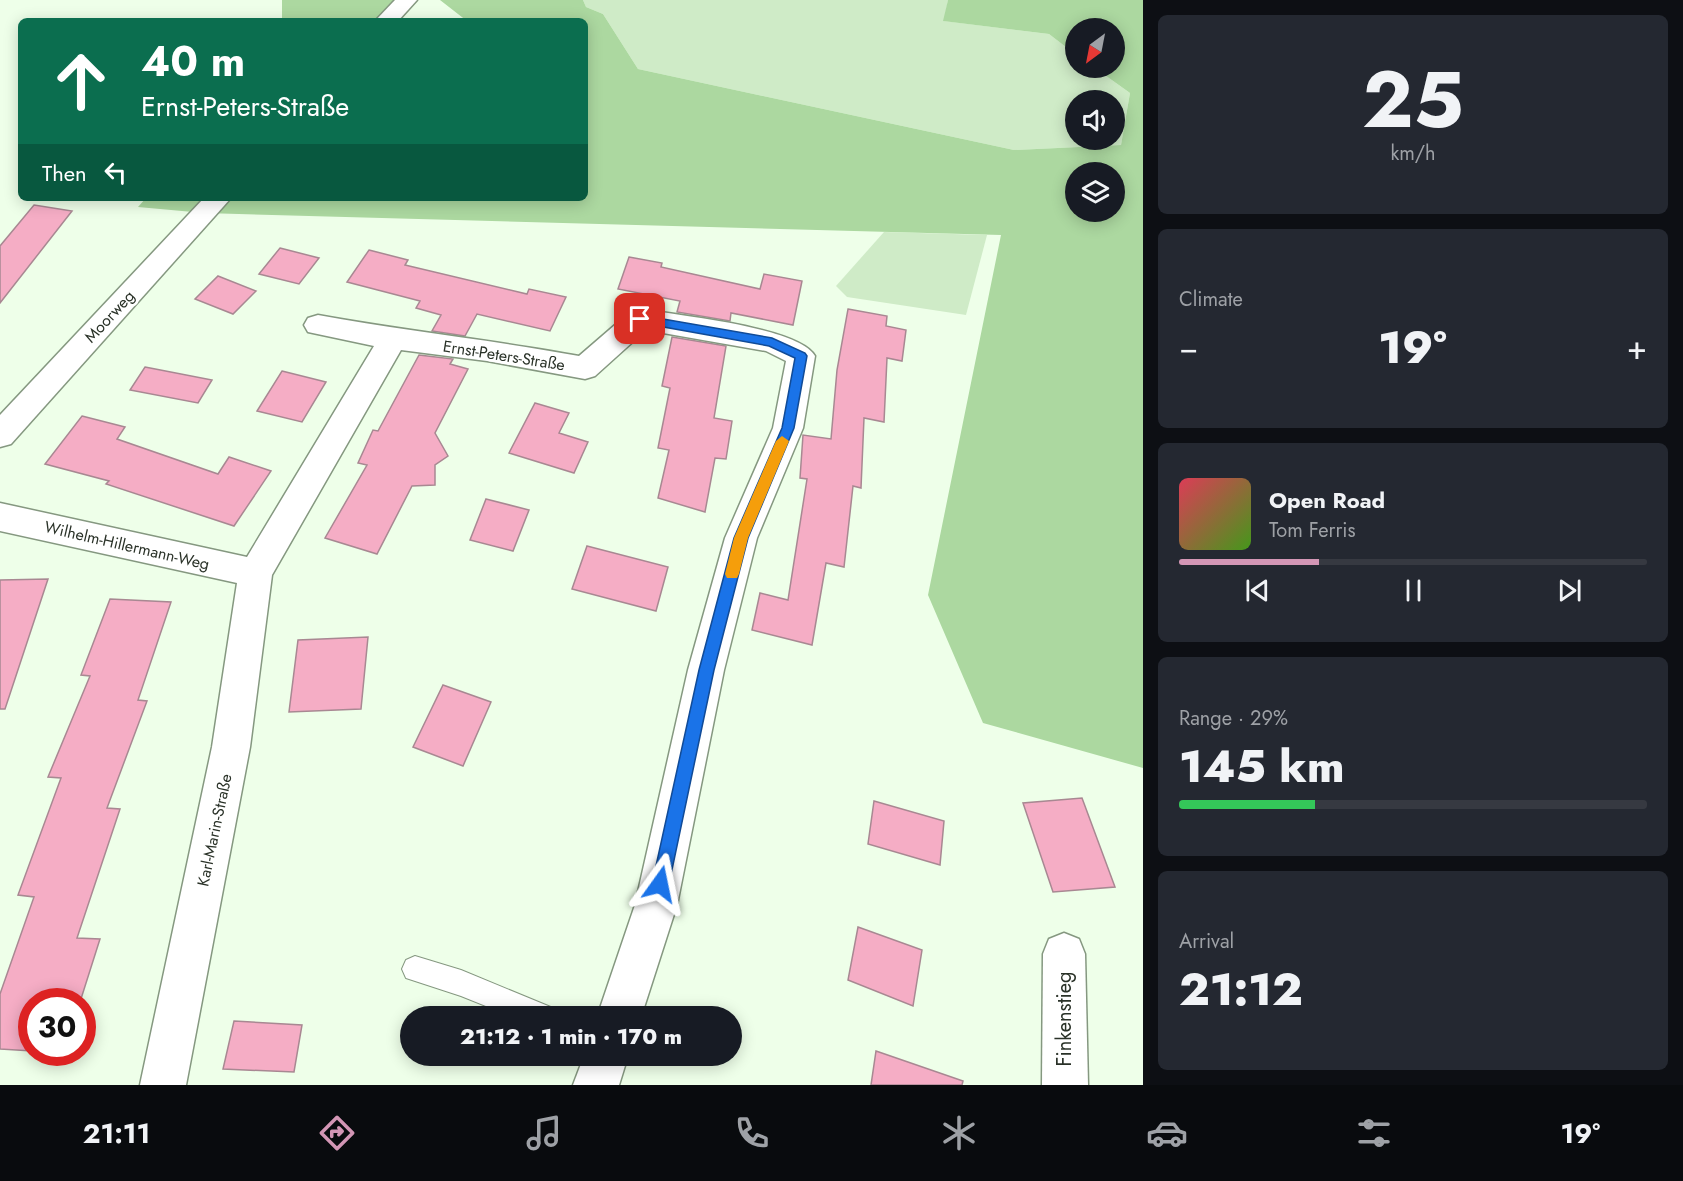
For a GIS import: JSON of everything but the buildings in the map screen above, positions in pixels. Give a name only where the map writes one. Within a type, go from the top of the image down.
[{"type":"street","points":[[389,18],[407,0]]},
{"type":"street","name":"Moorweg","points":[[0,435],[215,201]]},
{"type":"street","name":"Ernst-Peters-Straße","points":[[318,325],[393,339],[488,350],[585,368],[640,319],[772,342],[801,356],[788,428],[741,538],[706,670],[656,905],[623,1006]]},
{"type":"street","points":[[255,573],[393,339]]},
{"type":"street","name":"Wilhelm-Hillermann-Weg","points":[[0,517],[255,573]]},
{"type":"street","name":"Karl-Marin-Straße","points":[[163,1085],[231,747],[255,573]]},
{"type":"street","name":"Finkenstieg","points":[[1064,954],[1065,1085]]},
{"type":"street","points":[[596,1085],[603,1066]]},
{"type":"lane","points":[[415,969],[461,983],[517,1006]]},
{"type":"green space","points":[[282,0],[407,0],[389,18],[282,18]]},
{"type":"green space","points":[[440,0],[583,0],[586,7],[603,14],[638,69],[1014,150],[1065,148],[1065,150],[1125,150],[1125,122],[1130,93],[1109,78],[1125,78],[1125,18],[1065,18],[1065,46],[1049,34],[943,21],[948,0],[1143,0],[1143,768],[983,723],[928,595],[1001,235],[204,213],[138,207],[143,201],[588,201],[588,18],[463,18]]},
{"type":"green space","points":[[583,0],[948,0],[944,21],[1049,34],[1065,46],[1065,78],[1109,78],[1130,93],[1125,122],[1125,90],[1065,90],[1065,148],[1014,150],[638,69],[603,14],[586,7]]},
{"type":"green space","points":[[884,232],[987,235],[966,315],[847,297],[836,286]]},
{"type":"slow traffic","points":[[732,574],[741,538],[782,441]]},
{"type":"route","points":[[640,319],[772,342],[801,356],[788,428],[741,538],[706,670],[660,884]]}]
